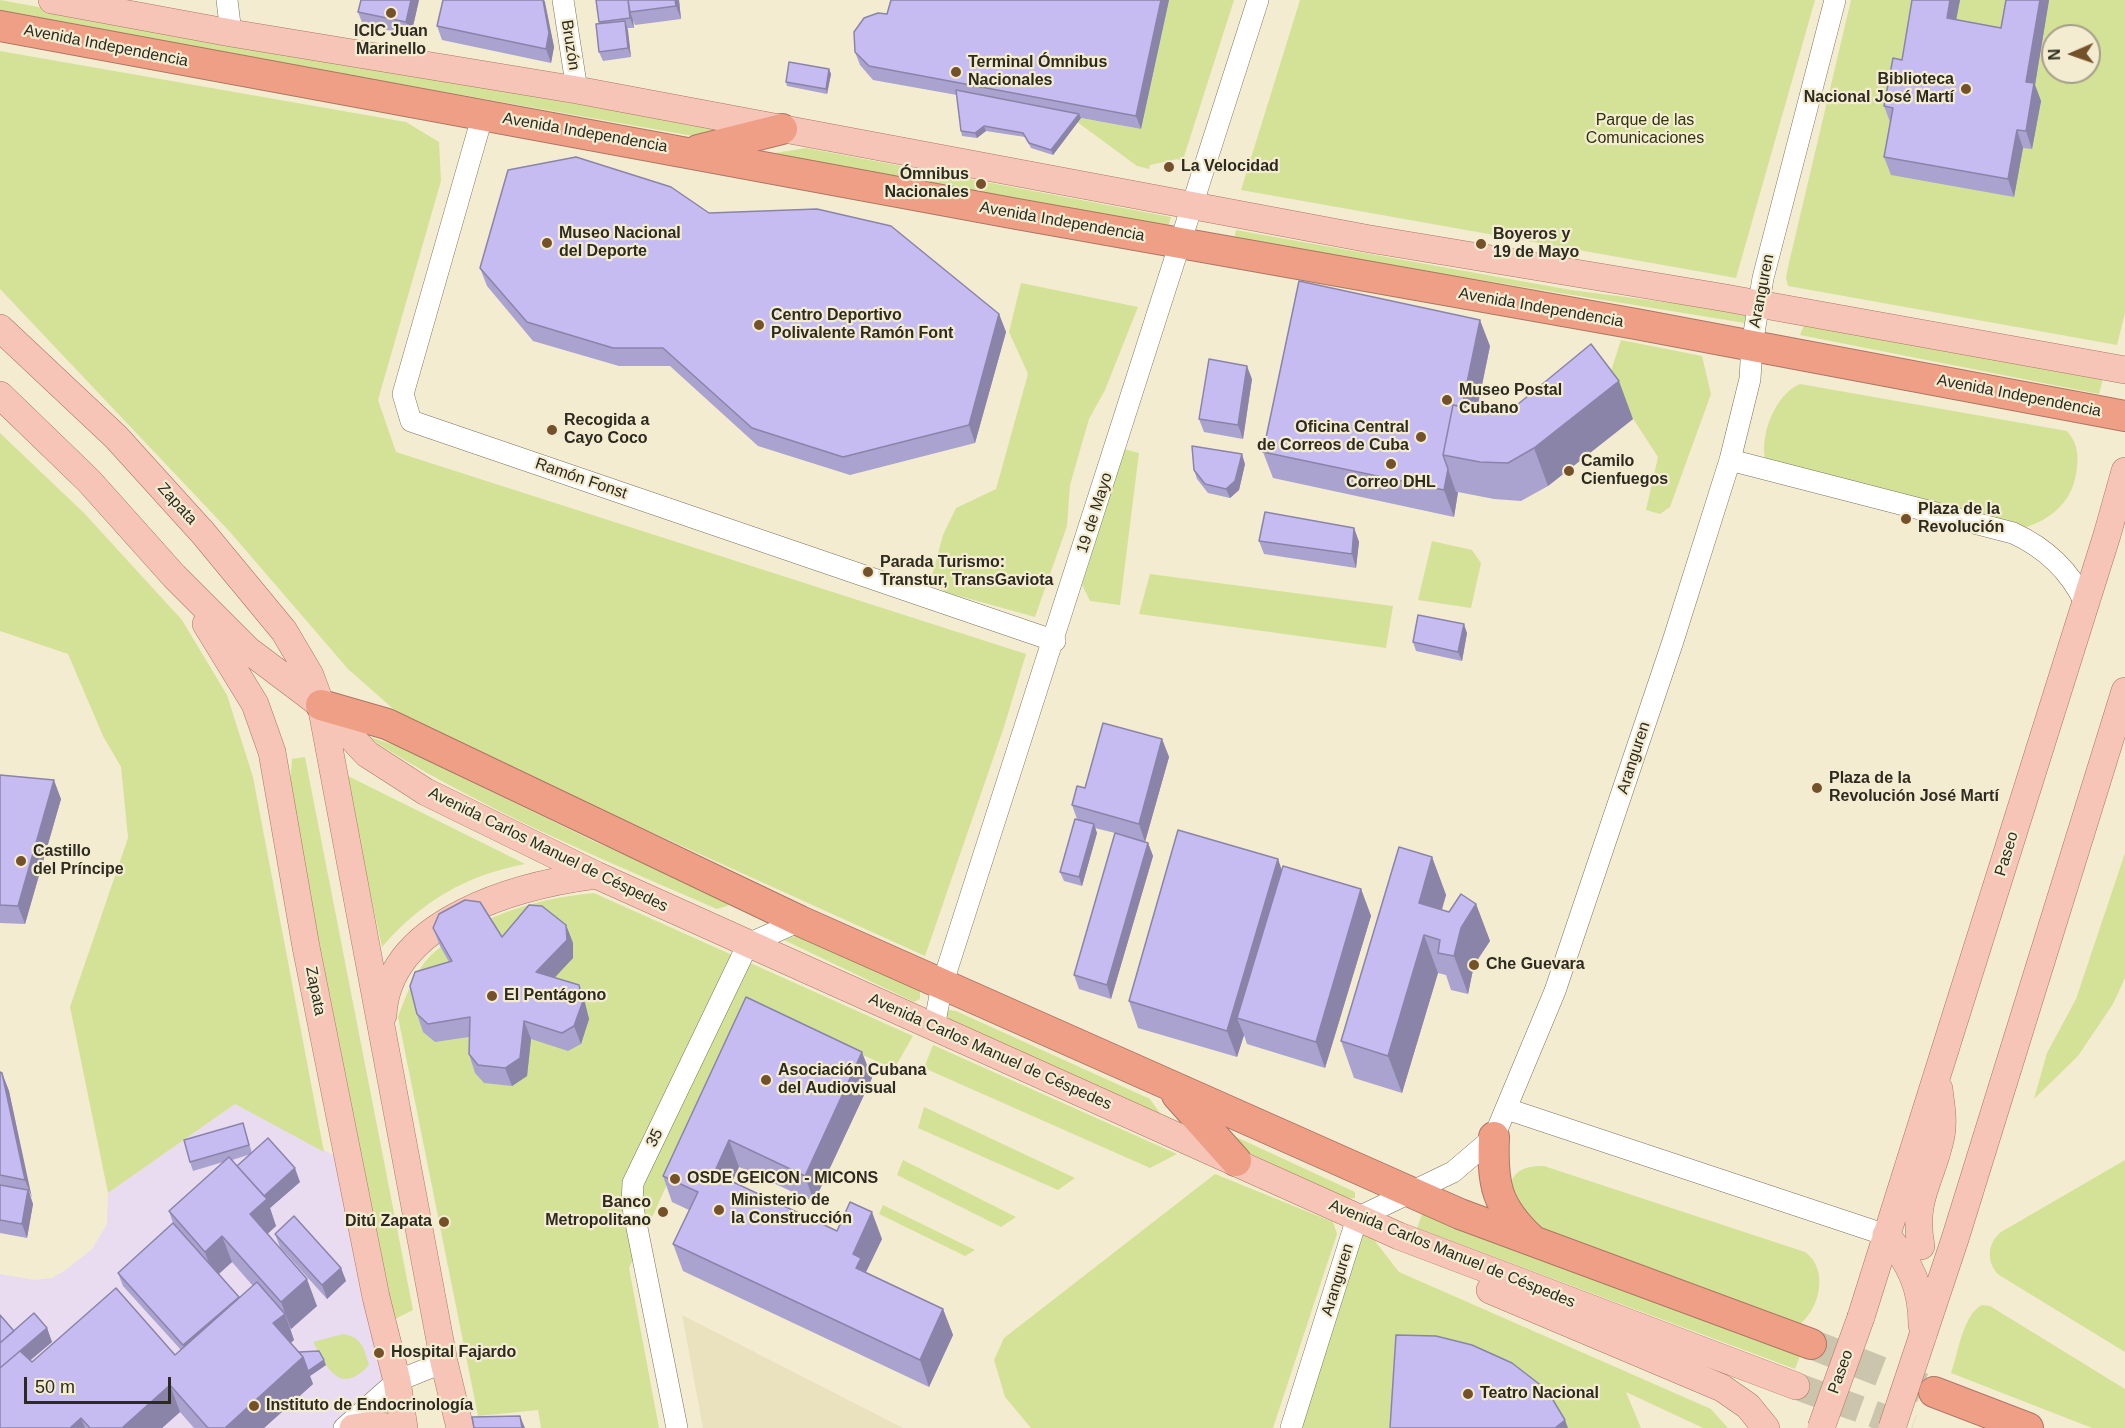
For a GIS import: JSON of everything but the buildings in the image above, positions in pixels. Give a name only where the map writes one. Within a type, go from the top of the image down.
[{"type":"highway","name":"Avenida Independencia","points":[[0,26],[1180,243],[1752,345],[2125,416]]},
{"type":"highway","points":[[690,152],[782,129]]},
{"type":"highway","points":[[321,705],[387,724],[800,921],[1168,1086],[1410,1191],[1534,1242],[1811,1344]]},
{"type":"highway","points":[[1168,1086],[1236,1161]]},
{"type":"highway","points":[[1494,1137],[1492,1171],[1500,1200],[1514,1223],[1534,1242]]},
{"type":"highway","points":[[1934,1392],[2028,1428]]},
{"type":"main road","points":[[52,0],[231,33],[577,90],[1370,239],[2125,370]]},
{"type":"main road","name":"Zapata","points":[[0,328],[116,437],[203,533],[284,631],[310,675],[321,705],[444,1362],[460,1428]]},
{"type":"main road","name":"Zapata","points":[[0,395],[89,481],[174,576],[248,650],[321,705]]},
{"type":"main road","name":"Paseo","points":[[1821,1428],[1861,1317],[1937,1079],[2125,471]]},
{"type":"main road","points":[[2110,525],[2125,502]]},
{"type":"main road","name":"Zapata","points":[[174,576],[231,662],[255,704],[272,752],[306,947],[349,1163],[397,1382],[404,1428]]},
{"type":"main road","points":[[1892,1428],[1948,1260],[2125,691]]},
{"type":"main road","name":"Avenida Carlos Manuel de Céspedes","points":[[321,705],[367,754],[426,792],[596,875],[1399,1236],[1796,1386]]},
{"type":"main road","points":[[382,1031],[384,1004],[401,964],[439,927],[470,908],[500,896],[548,883],[596,875]]},
{"type":"main road","points":[[1921,1246],[1918,1208],[1941,1136],[1942,1117],[1937,1079]]},
{"type":"main road","points":[[1886,1235],[1921,1246],[1948,1260]]},
{"type":"main road","points":[[1886,1235],[1905,1258],[1918,1286],[1922,1307],[1922,1338]]},
{"type":"main road","points":[[1399,1236],[1466,1280],[1722,1388],[1748,1406],[1766,1428]]},
{"type":"main road","points":[[353,1428],[377,1424],[387,1428]]},
{"type":"street","points":[[227,0],[231,33]]},
{"type":"street","name":"Bruzón","points":[[563,0],[577,90]]},
{"type":"street","name":"19 de Mayo","points":[[934,1027],[942,985],[1258,0]]},
{"type":"street","name":"Aranguren","points":[[1291,1428],[1357,1218],[1453,1172],[1494,1137],[1578,927],[1673,641],[1730,460],[1750,379],[1752,345],[1775,230],[1835,0]]},
{"type":"street","name":"Ramón Fonst","points":[[483,114],[403,394],[411,421],[1054,641]]},
{"type":"street","points":[[1730,460],[2013,533],[2052,557],[2074,582],[2085,603]]},
{"type":"street","points":[[748,944],[800,921]]},
{"type":"street","name":"35","points":[[677,1428],[632,1203],[633,1183],[748,944]]},
{"type":"street","points":[[1507,1109],[1886,1235]]},
{"type":"street","points":[[344,1428],[397,1382],[444,1362]]},
{"type":"shaded area","points":[[235,1104],[349,1163],[397,1381],[344,1428],[0,1428],[0,1274],[35,1280],[52,1278],[67,1269],[92,1249],[107,1224],[108,1193]]},
{"type":"shaded area","points":[[682,1315],[903,1428],[703,1428]]},
{"type":"green space","points":[[0,0],[727,131],[693,136],[0,13]]},
{"type":"green space","points":[[1169,0],[1234,0],[1182,163],[1178,159],[1150,165],[1149,169],[1137,166],[1069,116],[1141,129]]},
{"type":"green space","name":"Parque de las Comunicaciones","points":[[1300,0],[1815,0],[1736,278],[1241,190]]},
{"type":"green space","points":[[1851,0],[2125,0],[2125,313],[2117,345],[1788,286],[1786,278]]},
{"type":"green space","points":[[0,51],[406,122],[439,142],[441,181],[378,400],[396,452],[1026,654],[1004,727],[925,956],[408,722],[348,669],[230,532],[0,289]]},
{"type":"green space","points":[[806,148],[1171,217],[1168,227],[769,154]]},
{"type":"green space","points":[[1236,230],[1571,290],[1742,312],[1746,314],[1745,323],[1234,240]]},
{"type":"green space","points":[[1021,283],[1138,307],[1105,390],[1089,419],[1070,485],[1067,526],[1035,617],[945,592],[931,579],[943,535],[956,508],[996,489],[1028,374],[1009,332]]},
{"type":"green space","points":[[1804,325],[2103,379],[2099,394],[1800,335]]},
{"type":"green space","points":[[1621,340],[1702,356],[1711,394],[1670,507],[1660,514],[1646,510],[1658,457],[1608,380]]},
{"type":"green space","points":[[1800,384],[2067,431],[2075,443],[2078,457],[2071,490],[2060,507],[2052,514],[2021,529],[1766,462],[1765,441],[1771,417],[1783,396]]},
{"type":"green space","points":[[0,433],[84,513],[182,620],[227,695],[253,777],[324,1152],[235,1104],[108,1193],[70,1007],[128,838],[121,767],[103,736],[68,654],[0,631]]},
{"type":"green space","points":[[1124,449],[1139,453],[1120,605],[1090,601],[1082,585]]},
{"type":"green space","points":[[1432,541],[1472,550],[1481,563],[1471,608],[1418,600]]},
{"type":"green space","points":[[1150,574],[1393,606],[1386,648],[1139,614]]},
{"type":"green space","points":[[364,735],[400,747],[593,841],[736,903],[717,909],[582,850],[492,808]]},
{"type":"green space","points":[[305,757],[413,1310],[393,1320],[289,795],[292,759]]},
{"type":"green space","points":[[344,774],[525,864],[483,875],[446,893],[412,917],[382,947]]},
{"type":"green space","points":[[2125,853],[2125,978],[2113,1004],[2078,1056],[2034,1099],[2047,1053],[2076,999]]},
{"type":"green space","points":[[594,893],[913,1036],[894,1069],[749,1004],[629,1268],[659,1428],[541,1428],[538,1410],[478,1416],[398,1017],[413,980],[424,963],[455,937],[512,910],[553,899]]},
{"type":"green space","points":[[801,934],[920,991],[920,999],[914,1002],[784,940]]},
{"type":"green space","points":[[949,1010],[956,1011],[1150,1099],[1162,1116],[949,1021],[946,1014]]},
{"type":"green space","points":[[933,1045],[1177,1154],[1150,1168],[924,1068]]},
{"type":"green space","points":[[924,1107],[1075,1178],[1058,1190],[918,1128]]},
{"type":"green space","points":[[1221,1130],[1355,1192],[1355,1198],[1345,1199],[1241,1149]]},
{"type":"green space","points":[[903,1160],[1016,1217],[1001,1227],[897,1175]]},
{"type":"green space","points":[[2125,1160],[2125,1352],[1999,1275],[1992,1265],[1990,1253],[1993,1242],[2001,1232]]},
{"type":"green space","points":[[1544,1166],[1805,1252],[1817,1268],[1819,1278],[1817,1299],[1813,1308],[1800,1324],[1569,1247],[1522,1218],[1511,1182],[1524,1169]]},
{"type":"green space","points":[[1215,1174],[1333,1222],[1337,1234],[1273,1428],[1031,1428],[1005,1397],[994,1360],[1004,1338]]},
{"type":"green space","points":[[883,1205],[975,1250],[965,1256],[879,1214]]},
{"type":"green space","points":[[1422,1214],[1800,1356],[1795,1369],[1417,1228]]},
{"type":"green space","points":[[1357,1218],[1399,1272],[1711,1409],[1728,1428],[1703,1428],[1626,1392],[1641,1428],[1291,1428]]},
{"type":"green space","points":[[1982,1305],[1990,1306],[2125,1389],[2125,1428],[2092,1428],[1951,1373],[1966,1325],[1970,1317]]},
{"type":"green space","points":[[343,1334],[349,1335],[361,1344],[369,1365],[350,1379],[342,1379],[329,1369],[313,1342]]},
{"type":"tunnel","points":[[1811,1344],[1933,1392]]},
{"type":"tunnel","points":[[1796,1386],[1912,1428]]},
{"type":"place","name":"ICIC Juan Marinello","points":[[391,13]]},
{"type":"place","name":"Terminal Ómnibus Nacionales","points":[[956,72]]},
{"type":"place","name":"Biblioteca Nacional José Martí","points":[[1966,89]]},
{"type":"place","name":"La Velocidad","points":[[1169,167]]},
{"type":"place","name":"Ómnibus Nacionales","points":[[981,184]]},
{"type":"place","name":"Museo Nacional del Deporte","points":[[547,243]]},
{"type":"place","name":"Boyeros y 19 de Mayo","points":[[1481,244]]},
{"type":"place","name":"Centro Deportivo Polivalente Ramón Font","points":[[759,325]]},
{"type":"place","name":"Museo Postal Cubano","points":[[1447,400]]},
{"type":"place","name":"Recogida a Cayo Coco","points":[[552,430]]},
{"type":"place","name":"Oficina Central de Correos de Cuba","points":[[1421,437]]},
{"type":"place","name":"Correo DHL","points":[[1391,464]]},
{"type":"place","name":"Camilo Cienfuegos","points":[[1569,471]]},
{"type":"place","name":"Plaza de la Revolución","points":[[1906,519]]},
{"type":"place","name":"Parada Turismo: Transtur, TransGaviota","points":[[868,572]]},
{"type":"place","name":"Plaza de la Revolución José Martí","points":[[1817,788]]},
{"type":"place","name":"Castillo del Príncipe","points":[[21,861]]},
{"type":"place","name":"Che Guevara","points":[[1474,965]]},
{"type":"place","name":"El Pentágono","points":[[492,996]]},
{"type":"place","name":"Asociación Cubana del Audiovisual","points":[[766,1080]]},
{"type":"place","name":"OSDE GEICON - MICONS","points":[[675,1179]]},
{"type":"place","name":"Ministerio de la Construcción","points":[[719,1210]]},
{"type":"place","name":"Banco Metropolitano","points":[[663,1212]]},
{"type":"place","name":"Ditú Zapata","points":[[444,1222]]},
{"type":"place","name":"Hospital Fajardo","points":[[379,1353]]},
{"type":"place","name":"Teatro Nacional","points":[[1468,1394]]},
{"type":"place","name":"Instituto de Endocrinología","points":[[254,1406]]}]
